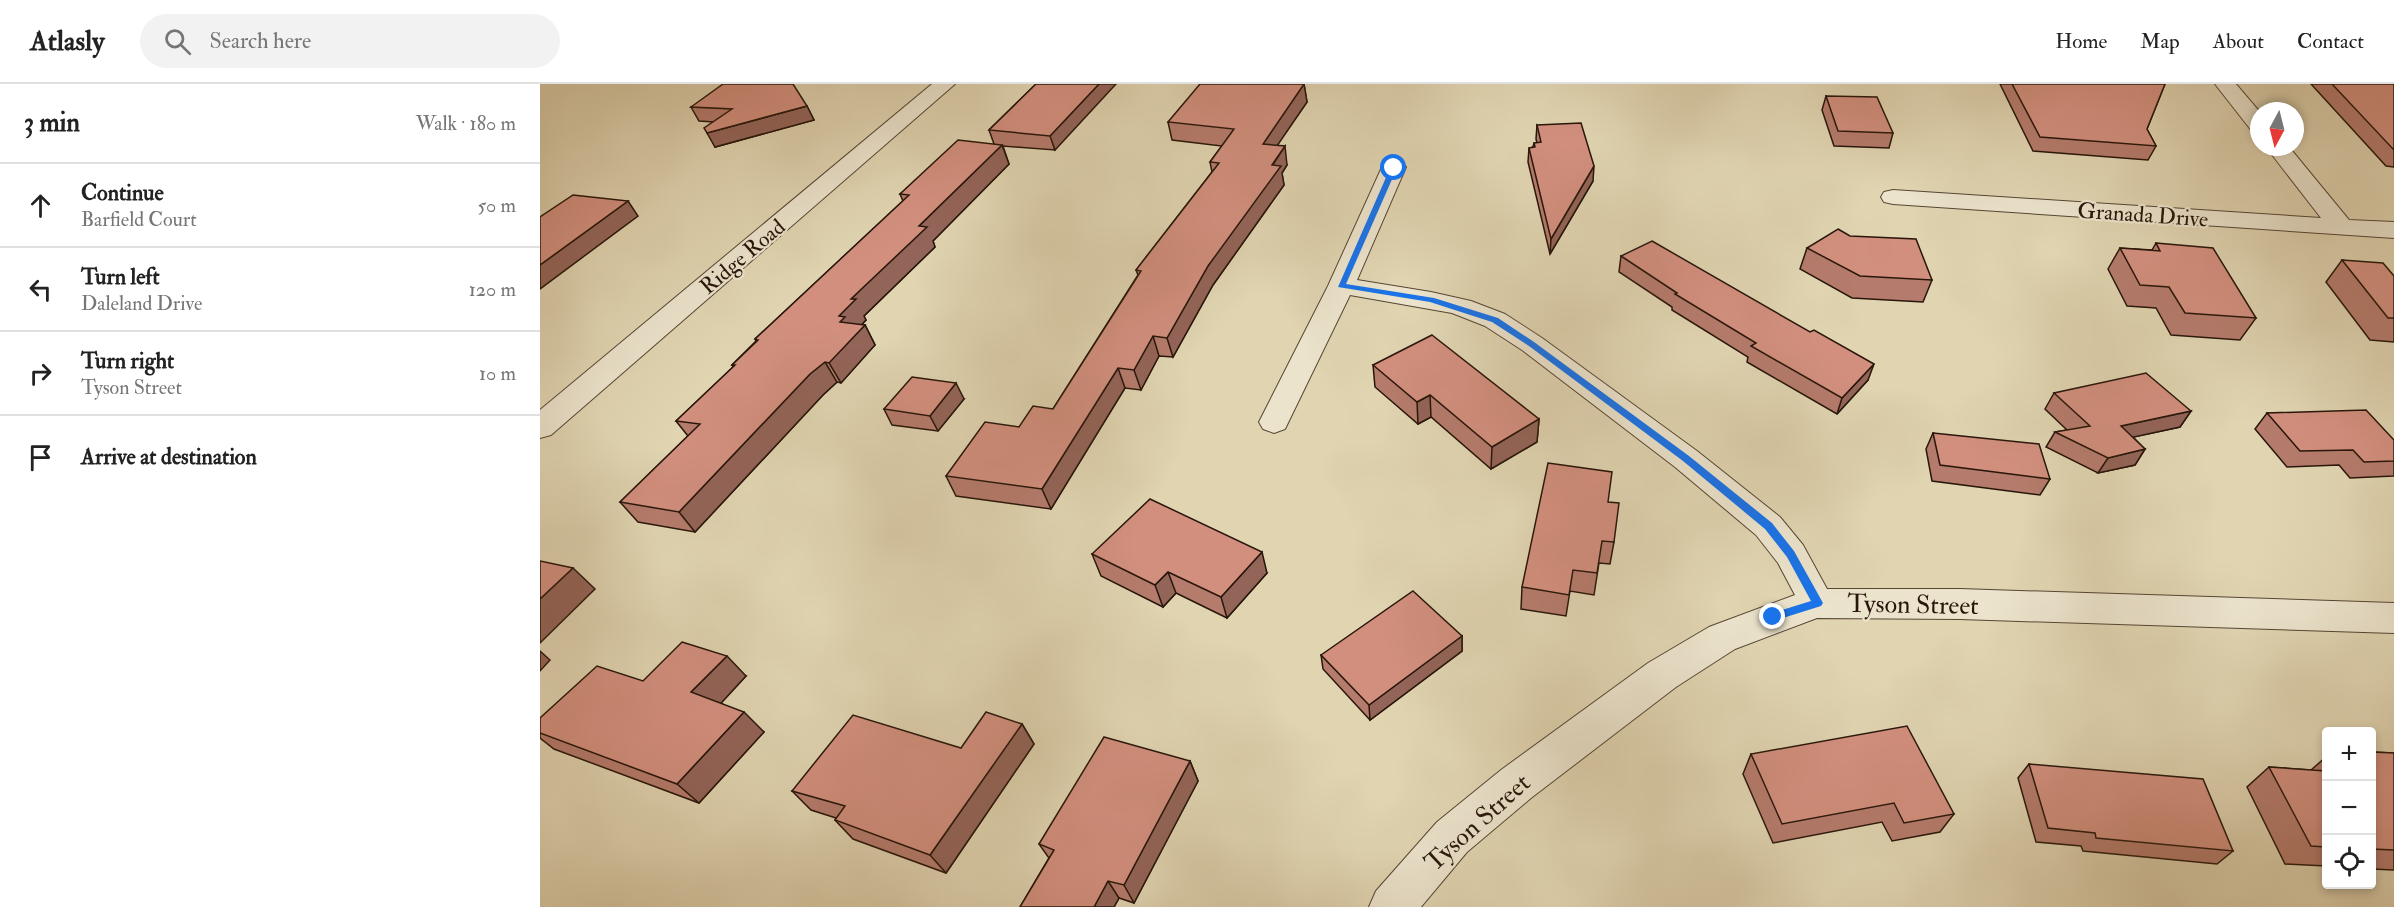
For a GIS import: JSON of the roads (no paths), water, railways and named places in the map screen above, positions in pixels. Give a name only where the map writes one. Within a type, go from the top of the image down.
[{"type":"street","name":"Ridge Road","points":[[540,427],[945,84]]},
{"type":"street","points":[[2225,84],[2250,114]]},
{"type":"street","points":[[2284,156],[2341,226]]},
{"type":"street","points":[[1274,422],[1341,286],[1394,168]]},
{"type":"street","name":"Granada Drive","points":[[1893,197],[2394,230]]},
{"type":"street","points":[[1341,286],[1431,300],[1495,320],[1514,332],[1686,459],[1768,526],[1791,554],[1817,603]]},
{"type":"street","name":"Tyson Street","points":[[1392,907],[1452,837],[1516,784],[1662,675],[1722,638],[1773,617],[1817,603],[1960,604],[2394,618]]}]
